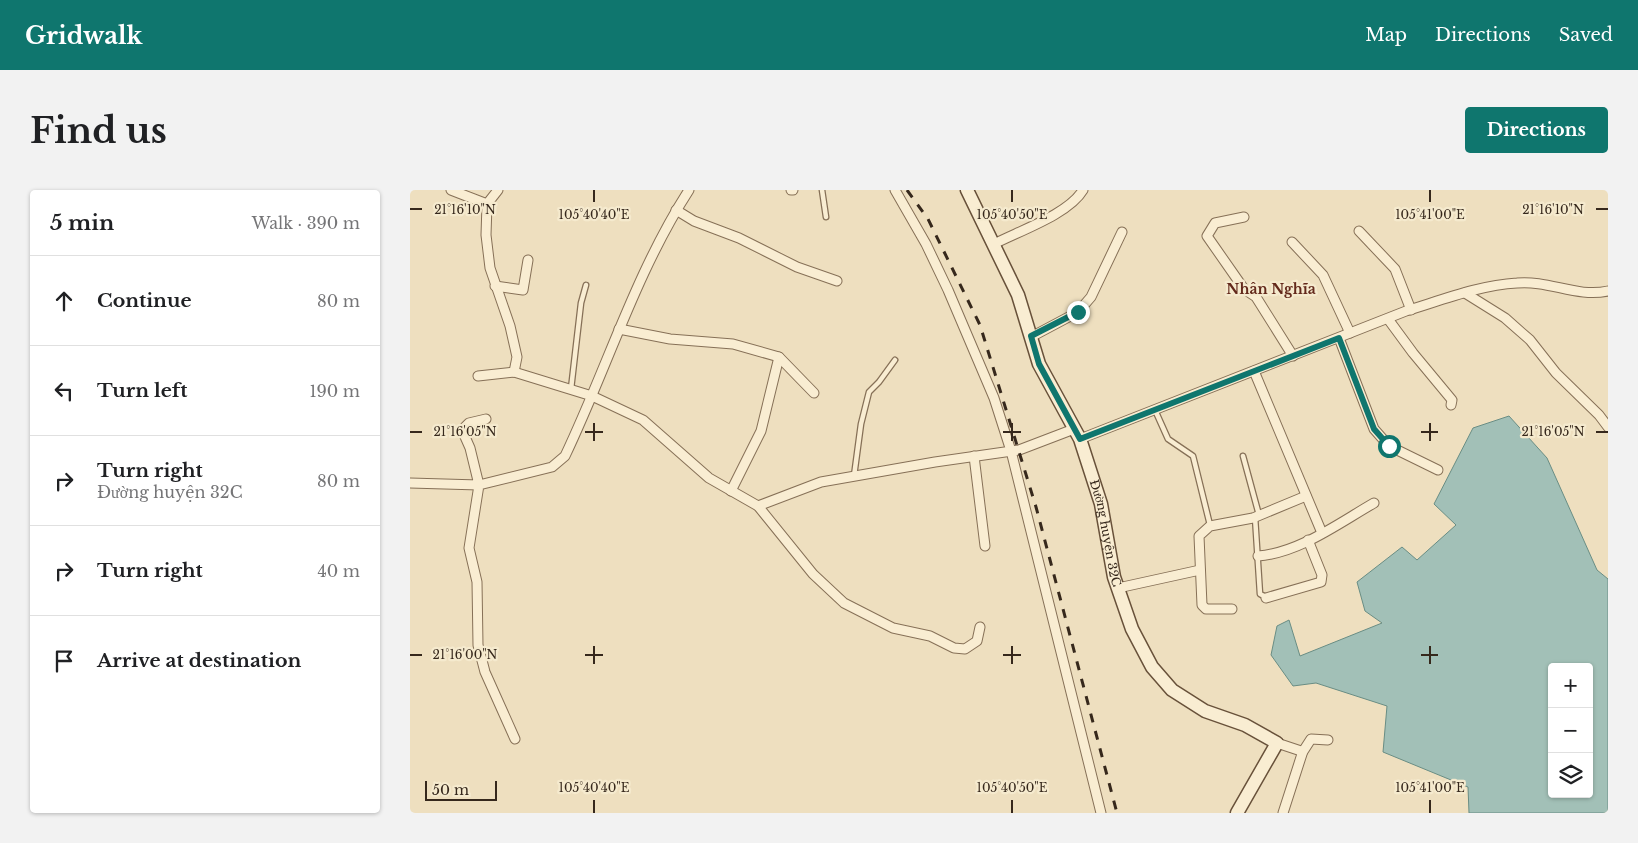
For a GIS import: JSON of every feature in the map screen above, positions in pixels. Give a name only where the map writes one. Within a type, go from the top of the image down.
[{"type":"street","points":[[451,190],[487,204]]},
{"type":"street","points":[[498,190],[487,204],[486,235],[490,268],[516,349],[517,357],[514,372]]},
{"type":"street","points":[[410,483],[479,485],[552,467],[565,456],[620,329],[676,210],[689,190]]},
{"type":"street","points":[[895,190],[926,244],[948,290],[994,398],[1011,451],[1102,813]]},
{"type":"street","name":"Đường huyện 32C","points":[[967,190],[1018,295],[1039,364],[1077,434],[1101,504],[1118,588],[1132,629],[1152,666],[1164,683],[1205,712],[1245,725],[1277,743]]},
{"type":"street","points":[[994,244],[1066,207],[1079,197],[1083,190]]},
{"type":"street","points":[[676,210],[694,222],[739,238],[797,267],[837,282]]},
{"type":"street","points":[[1244,217],[1215,223],[1207,236],[1244,289],[1256,297],[1293,356]]},
{"type":"street","points":[[1359,231],[1395,269],[1410,310]]},
{"type":"street","points":[[1031,336],[1078,312],[1090,297],[1122,232]]},
{"type":"street","points":[[1292,242],[1322,275],[1350,334]]},
{"type":"street","points":[[495,286],[523,290],[528,260]]},
{"type":"street","points":[[758,506],[821,482],[1019,450],[1077,434],[1155,410],[1388,318],[1465,293],[1517,283],[1542,283],[1576,292],[1595,294],[1608,291]]},
{"type":"street","points":[[1465,293],[1505,318],[1530,340],[1556,373],[1599,415],[1608,427]]},
{"type":"street","points":[[1388,318],[1412,353],[1452,400],[1451,405]]},
{"type":"street","points":[[620,329],[670,339],[733,344],[779,357],[814,392]]},
{"type":"street","points":[[1339,338],[1374,429],[1389,446],[1438,470]]},
{"type":"street","points":[[731,491],[761,431],[779,357]]},
{"type":"street","points":[[1254,371],[1322,532]]},
{"type":"street","points":[[478,376],[514,372],[592,396],[643,420],[709,478],[758,506],[813,574],[844,603],[893,628],[930,636],[954,648],[965,649],[977,641],[980,626]]},
{"type":"street","points":[[486,419],[465,425],[462,430],[470,448],[479,485],[469,548],[477,582],[478,645],[484,672],[515,739]]},
{"type":"street","points":[[974,456],[985,546]]},
{"type":"street","points":[[1232,609],[1206,609],[1202,605],[1199,536],[1210,526],[1257,516],[1306,496]]},
{"type":"street","points":[[1258,556],[1268,555],[1308,540],[1374,503]]},
{"type":"street","points":[[1266,598],[1321,582],[1322,574],[1308,540]]},
{"type":"street","points":[[1118,588],[1200,570]]},
{"type":"street","points":[[1283,813],[1302,752],[1311,739],[1328,740]]},
{"type":"street","points":[[1237,813],[1277,743],[1302,752]]},
{"type":"lane","points":[[822,190],[826,217]]},
{"type":"lane","points":[[571,389],[581,304],[586,285]]},
{"type":"lane","points":[[854,476],[861,424],[869,392],[895,360]]},
{"type":"lane","points":[[1155,410],[1168,439],[1193,456],[1210,526]]},
{"type":"lane","points":[[1243,456],[1257,516],[1260,594],[1266,598]]},
{"type":"water","points":[[1509,416],[1547,458],[1597,570],[1608,579],[1608,813],[1469,813],[1468,787],[1383,752],[1387,706],[1316,683],[1293,686],[1271,655],[1277,626],[1289,620],[1300,656],[1382,623],[1365,611],[1357,582],[1402,547],[1417,560],[1456,525],[1434,504],[1473,428]]},
{"type":"railway","points":[[907,190],[928,219],[980,325],[1036,507],[1117,813]]},
{"type":"district","name":"Nhân Nghĩa","points":[[1271,289]]},
{"type":"route","points":[[1078,312],[1031,336],[1039,364],[1080,439],[1339,338],[1374,429],[1389,446]]}]
